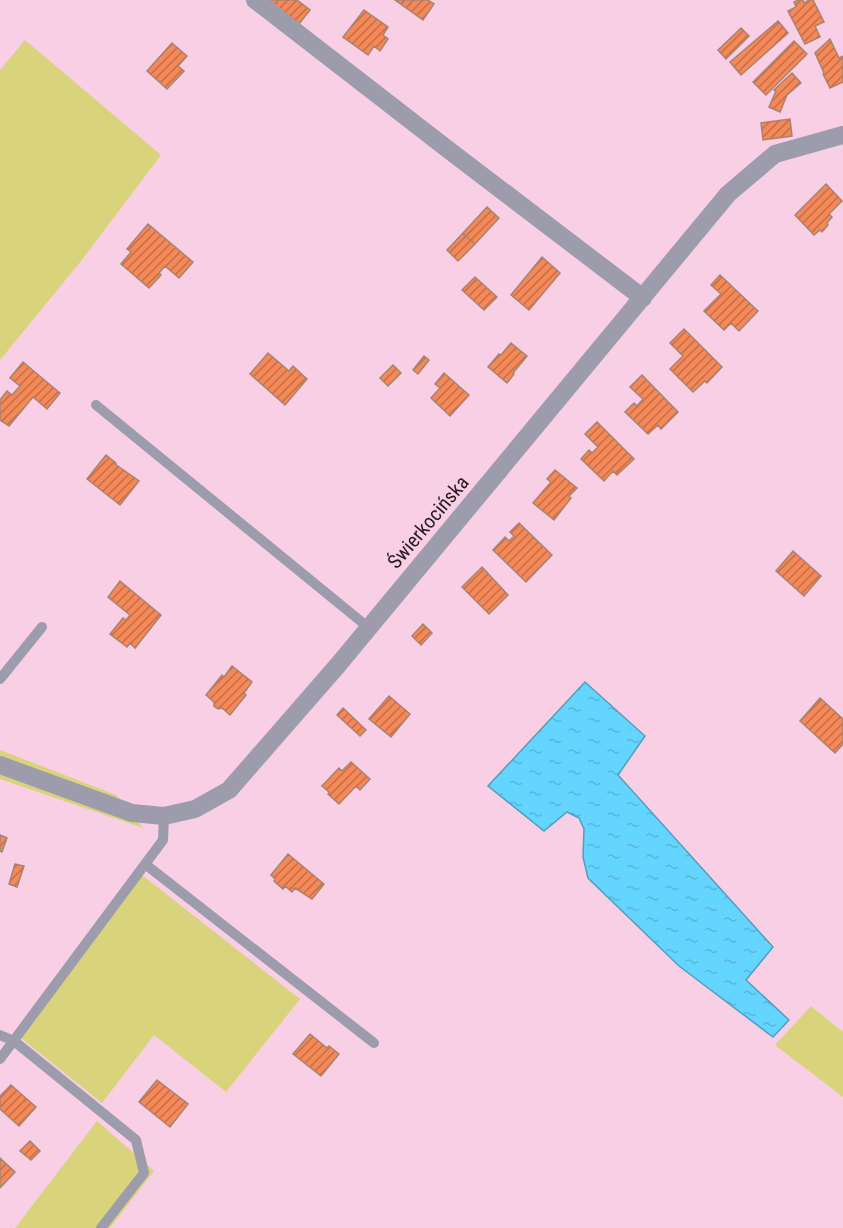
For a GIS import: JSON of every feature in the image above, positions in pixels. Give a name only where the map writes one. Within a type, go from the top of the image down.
[{"type":"street","points":[[255,0],[643,298]]},
{"type":"street","name":"Świerkocińska","points":[[0,765],[132,813],[164,816],[195,810],[229,790],[369,628],[728,194],[775,154],[843,135]]},
{"type":"lane","points":[[96,405],[369,628]]},
{"type":"lane","points":[[0,679],[42,627]]},
{"type":"lane","points":[[0,1059],[163,840],[164,816]]},
{"type":"lane","points":[[145,864],[374,1043]]},
{"type":"lane","points":[[0,1035],[14,1041],[136,1140],[144,1173],[101,1228]]},
{"type":"shaded area","points":[[25,40],[161,155],[81,261],[0,360],[0,70]]},
{"type":"shaded area","points":[[0,750],[116,795],[143,828],[0,779]]},
{"type":"shaded area","points":[[142,875],[300,999],[226,1092],[154,1035],[102,1103],[21,1038]]},
{"type":"shaded area","points":[[811,1006],[843,1032],[843,1097],[775,1045]]},
{"type":"shaded area","points":[[97,1121],[154,1171],[110,1228],[15,1228]]},
{"type":"water","points":[[585,682],[645,736],[618,775],[773,947],[746,980],[789,1020],[773,1037],[679,966],[588,878],[583,857],[584,829],[579,818],[567,812],[544,831],[488,786]]},
{"type":"building","points":[[268,0],[297,0],[310,10],[299,24]]},
{"type":"building","points":[[395,0],[428,0],[434,4],[423,20]]},
{"type":"building","points":[[803,0],[804,3],[813,0],[824,22],[815,26],[820,37],[805,44],[788,11],[796,7],[794,2]]},
{"type":"building","points":[[364,10],[388,27],[383,35],[388,39],[380,51],[374,46],[368,55],[343,37]]},
{"type":"building","points":[[778,21],[788,33],[741,75],[730,62]]},
{"type":"building","points":[[741,28],[749,36],[726,59],[718,50]]},
{"type":"building","points":[[830,39],[839,58],[843,56],[843,82],[830,88],[815,53]]},
{"type":"building","points":[[794,41],[807,54],[766,95],[753,82]]},
{"type":"building","points":[[172,43],[187,56],[178,66],[184,71],[167,89],[147,71]]},
{"type":"building","points":[[792,73],[801,83],[787,95],[780,112],[769,107],[776,91],[774,90]]},
{"type":"building","points":[[790,119],[792,136],[763,140],[761,123]]},
{"type":"building","points":[[826,184],[842,201],[829,214],[832,217],[828,225],[822,232],[820,230],[814,235],[795,215]]},
{"type":"building","points":[[487,207],[499,218],[475,244],[463,233]]},
{"type":"building","points":[[148,224],[193,262],[179,278],[165,266],[159,273],[161,275],[149,288],[121,264],[131,252],[127,249]]},
{"type":"building","points":[[463,233],[475,244],[458,261],[447,250]]},
{"type":"building","points":[[542,257],[560,273],[529,310],[511,295]]},
{"type":"building","points":[[720,275],[758,311],[739,331],[731,323],[724,330],[704,311],[721,294],[711,285]]},
{"type":"building","points":[[475,277],[497,297],[484,310],[462,290]]},
{"type":"building","points":[[684,329],[722,367],[707,383],[705,381],[693,392],[670,369],[683,356],[670,343]]},
{"type":"building","points":[[511,343],[527,356],[507,383],[488,367]]},
{"type":"building","points":[[268,353],[289,371],[293,366],[307,379],[285,405],[250,374]]},
{"type":"building","points":[[424,356],[429,360],[418,374],[413,370]]},
{"type":"building","points":[[23,362],[60,393],[47,409],[33,397],[9,426],[0,420],[0,400],[7,391],[12,395],[20,386],[10,378]]},
{"type":"building","points":[[393,365],[401,373],[388,386],[380,378]]},
{"type":"building","points":[[444,373],[469,395],[450,416],[431,398],[440,388],[435,384]]},
{"type":"building","points":[[642,375],[678,412],[661,429],[658,425],[648,434],[625,412],[634,403],[637,406],[643,399],[630,387]]},
{"type":"building","points":[[597,422],[634,459],[617,475],[613,471],[604,481],[581,459],[589,450],[592,453],[598,447],[585,434]]},
{"type":"building","points":[[106,455],[139,481],[120,505],[87,479]]},
{"type":"building","points":[[555,470],[577,488],[569,496],[571,498],[554,520],[533,503],[551,482],[547,479]]},
{"type":"building","points":[[519,523],[552,555],[526,582],[493,550],[505,537],[509,541],[514,536],[510,532]]},
{"type":"building","points":[[793,551],[821,576],[804,596],[776,571]]},
{"type":"building","points":[[482,567],[508,595],[489,614],[462,587]]},
{"type":"building","points":[[120,581],[161,615],[135,648],[130,643],[127,647],[110,634],[123,618],[126,620],[130,615],[108,597]]},
{"type":"building","points":[[423,624],[432,633],[421,645],[412,636]]},
{"type":"building","points":[[232,666],[252,682],[244,693],[246,695],[230,715],[222,708],[218,709],[214,706],[214,702],[206,695]]},
{"type":"building","points":[[389,696],[410,714],[391,737],[369,719]]},
{"type":"building","points":[[820,698],[843,719],[843,744],[835,753],[800,721]]},
{"type":"building","points":[[343,708],[366,730],[360,736],[337,715]]},
{"type":"building","points":[[351,762],[370,779],[360,790],[356,786],[339,804],[322,786],[339,768],[342,771]]},
{"type":"building","points":[[0,835],[7,838],[2,852],[0,851]]},
{"type":"building","points":[[288,854],[324,884],[312,899],[295,888],[292,892],[285,886],[283,889],[274,881],[271,875]]},
{"type":"building","points":[[15,864],[24,866],[17,887],[9,884]]},
{"type":"building","points":[[310,1034],[327,1048],[329,1046],[339,1054],[321,1076],[293,1054]]},
{"type":"building","points":[[157,1080],[188,1104],[170,1127],[139,1102]]},
{"type":"building","points":[[11,1085],[36,1107],[19,1126],[0,1109],[0,1096]]},
{"type":"building","points":[[30,1141],[40,1151],[31,1160],[20,1151]]},
{"type":"building","points":[[0,1158],[15,1172],[0,1188]]}]
